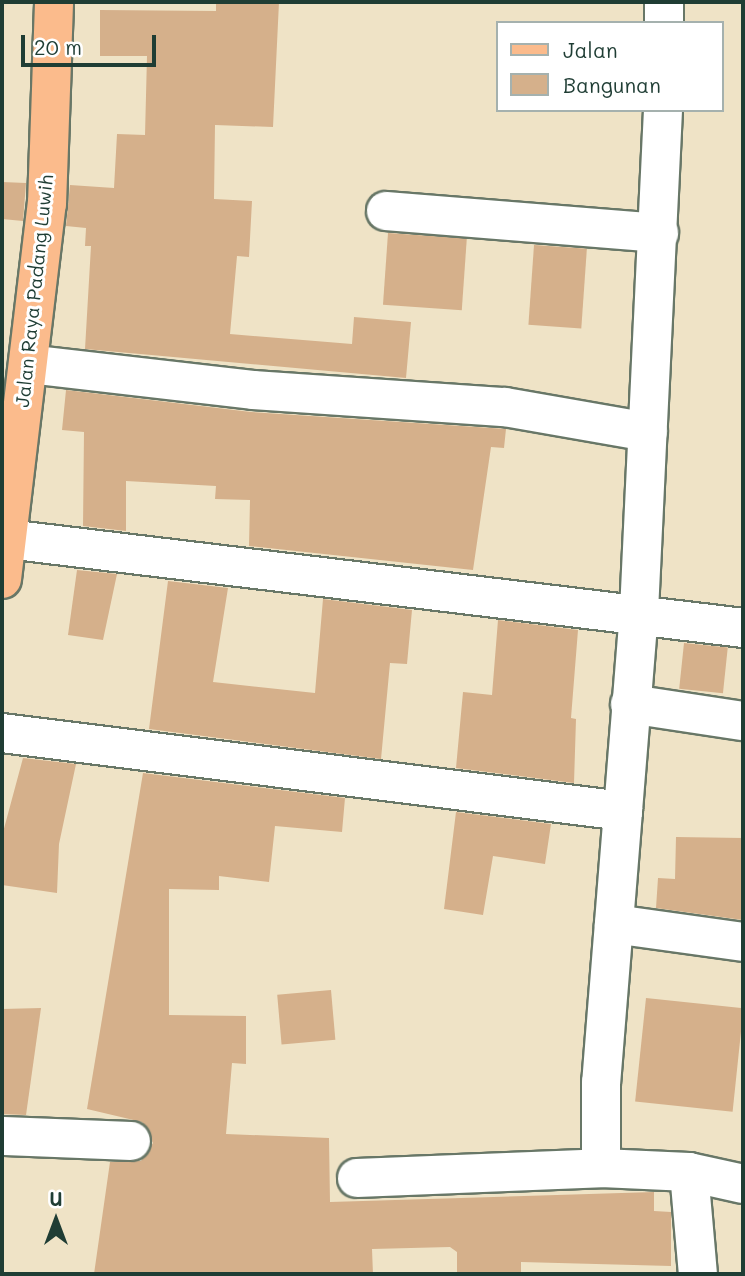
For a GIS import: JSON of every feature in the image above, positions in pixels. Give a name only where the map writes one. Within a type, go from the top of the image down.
[{"type":"main road","name":"Jalan Raya Padang Luwih","points":[[2,579],[47,204],[53,2]]},
{"type":"street","points":[[664,2],[664,21]]},
{"type":"street","points":[[601,1168],[614,924],[639,612],[663,112]]},
{"type":"street","points":[[386,211],[659,233]]},
{"type":"street","points":[[28,365],[253,390],[505,407],[648,432]]},
{"type":"street","points":[[7,539],[639,612],[743,628]]},
{"type":"street","points":[[630,704],[743,721]]},
{"type":"street","points":[[2,733],[623,811]]},
{"type":"street","points":[[614,924],[743,942]]},
{"type":"street","points":[[2,1136],[131,1142]]},
{"type":"street","points":[[357,1178],[601,1168],[689,1172],[743,1184]]},
{"type":"street","points":[[689,1172],[698,1274]]},
{"type":"building","points":[[216,2],[279,2],[273,127],[215,125],[214,199],[252,201],[249,257],[237,256],[230,334],[352,344],[354,317],[411,322],[406,378],[85,349],[91,246],[85,246],[86,228],[66,226],[70,185],[114,188],[117,134],[145,135],[147,56],[100,56],[100,10],[216,11]]},
{"type":"building","points":[[2,182],[26,183],[23,221],[2,219]]},
{"type":"building","points":[[388,233],[467,239],[462,310],[383,305]]},
{"type":"building","points":[[534,245],[587,249],[581,329],[528,325]]},
{"type":"building","points":[[66,390],[251,412],[506,429],[504,448],[491,447],[473,570],[249,546],[250,500],[215,499],[216,486],[126,481],[126,531],[83,526],[84,432],[62,430]]},
{"type":"building","points":[[77,570],[117,574],[103,640],[68,635]]},
{"type":"building","points":[[168,581],[228,588],[213,682],[315,693],[323,599],[412,610],[407,664],[390,663],[381,759],[149,729]]},
{"type":"building","points":[[498,620],[578,630],[571,718],[576,719],[574,783],[456,768],[463,692],[492,695]]},
{"type":"building","points":[[684,643],[728,648],[723,693],[679,689]]},
{"type":"building","points":[[23,758],[76,764],[59,844],[57,893],[2,885],[2,836]]},
{"type":"building","points":[[143,773],[345,798],[342,832],[275,826],[269,882],[219,876],[219,890],[169,889],[169,1015],[246,1016],[246,1064],[232,1063],[226,1134],[329,1138],[330,1202],[654,1192],[654,1211],[671,1212],[671,1266],[521,1262],[521,1274],[457,1274],[457,1252],[450,1247],[372,1249],[373,1274],[94,1274],[110,1162],[141,1161],[153,1143],[142,1122],[87,1109]]},
{"type":"building","points":[[456,812],[551,824],[545,864],[493,856],[483,915],[444,909]]},
{"type":"building","points":[[676,837],[743,838],[743,920],[656,908],[658,878],[675,879]]},
{"type":"building","points":[[331,990],[335,1040],[282,1045],[277,995]]},
{"type":"building","points":[[646,998],[743,1008],[733,1112],[635,1101]]},
{"type":"building","points":[[41,1008],[26,1115],[2,1114],[2,1009]]}]
